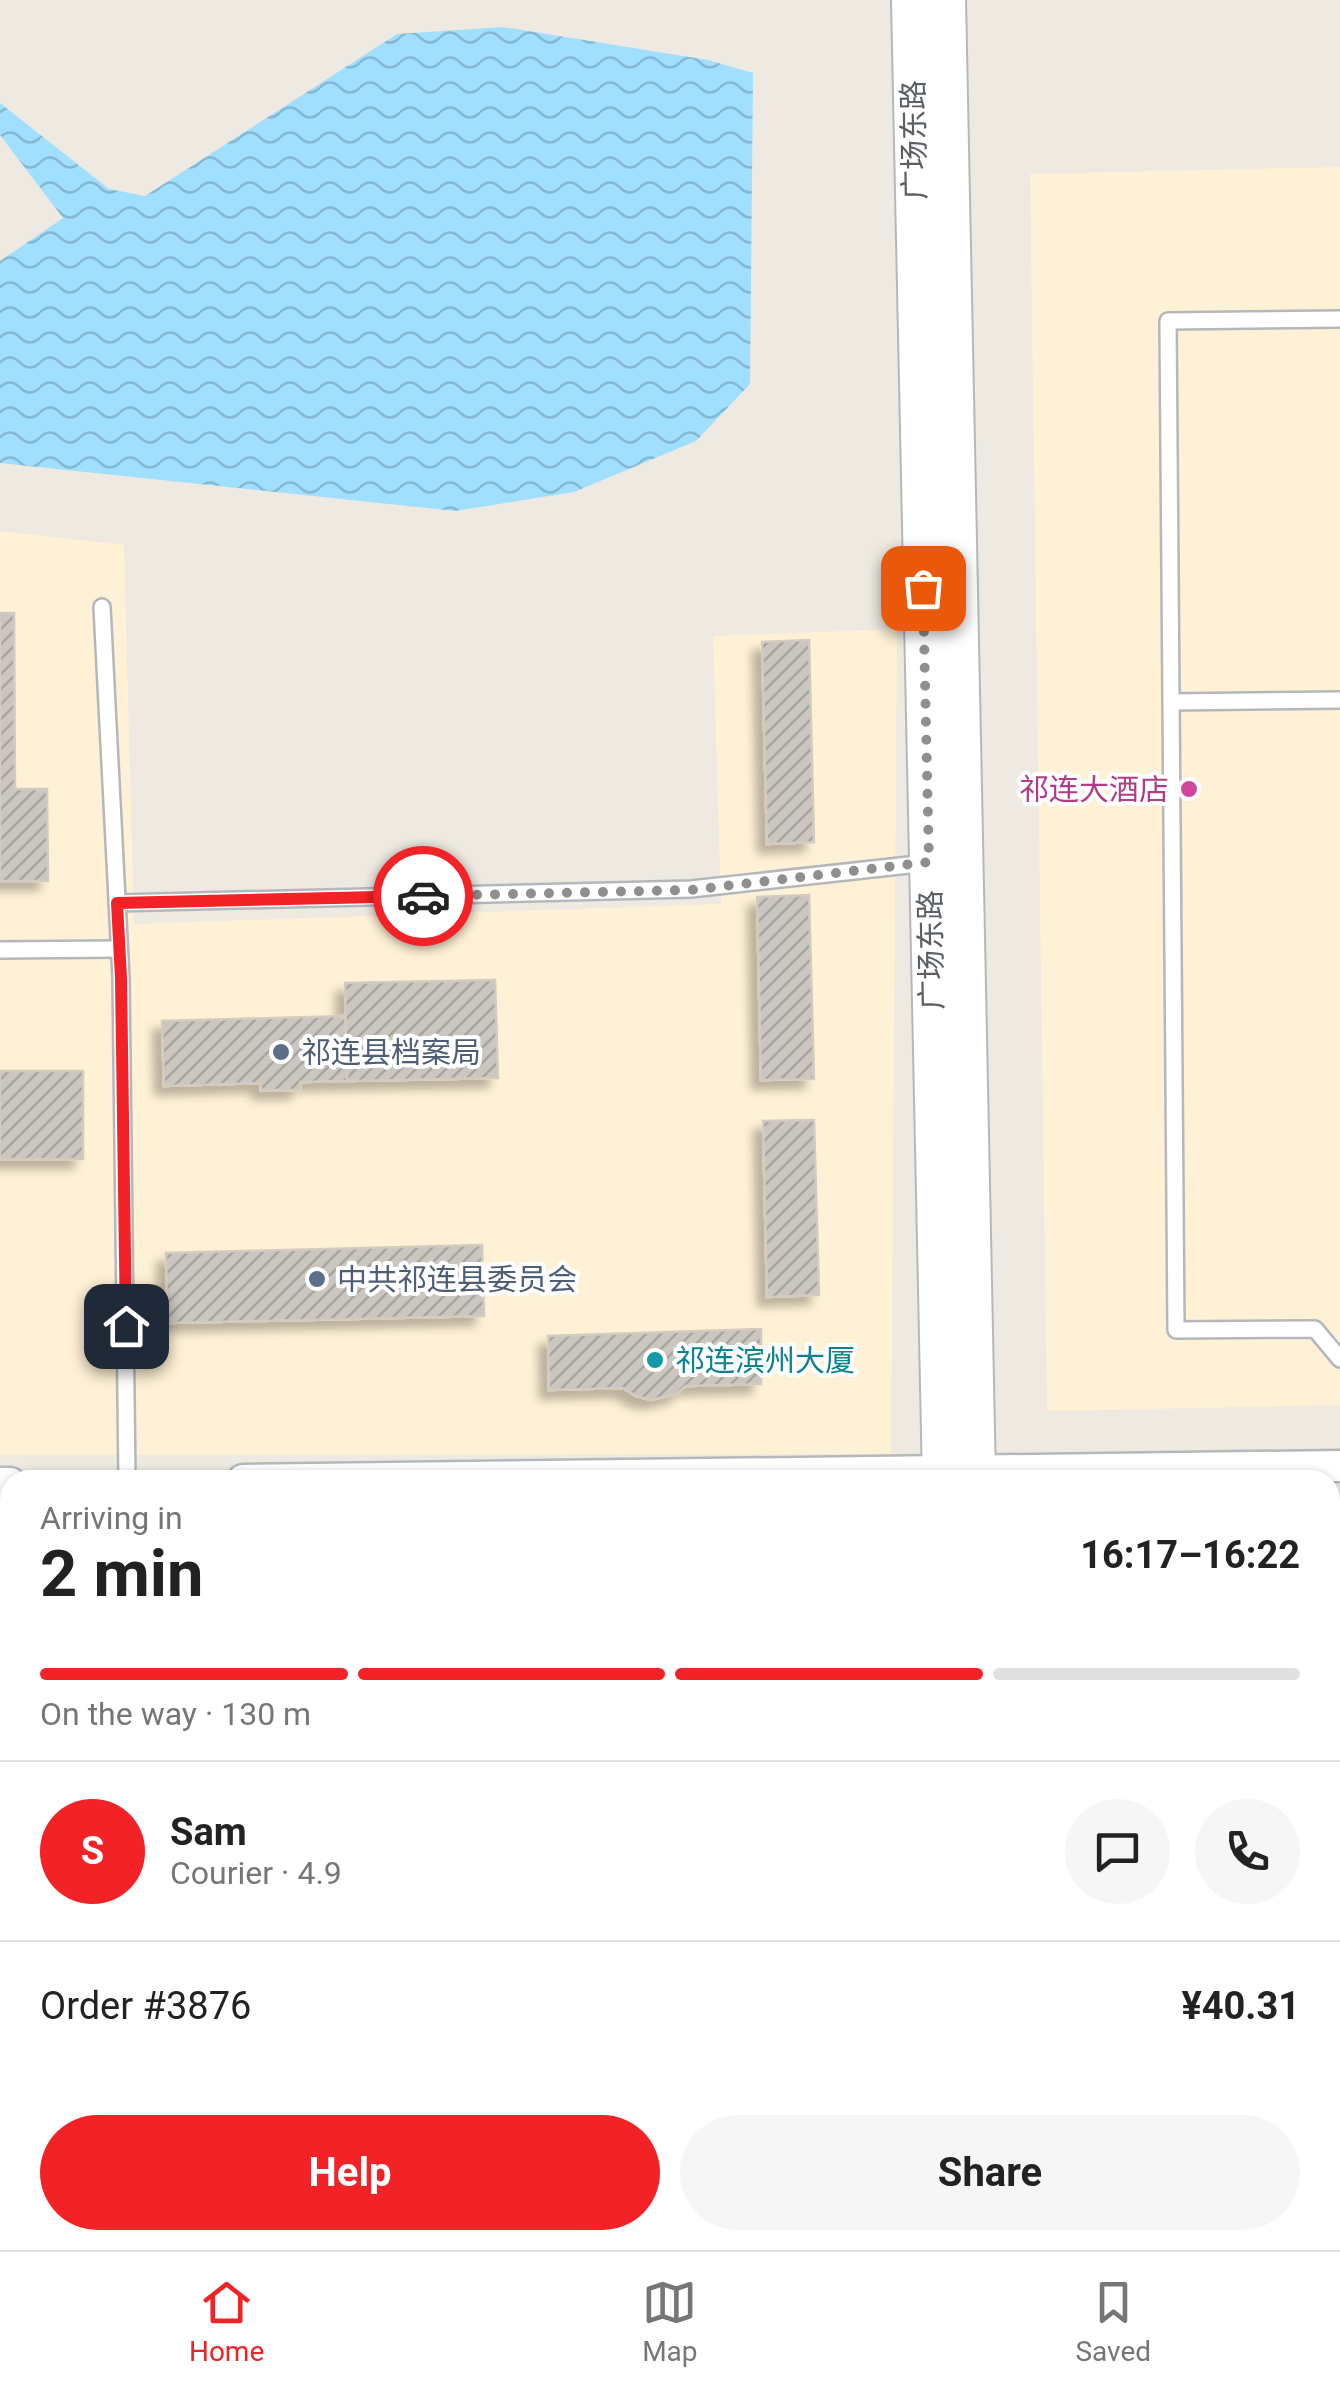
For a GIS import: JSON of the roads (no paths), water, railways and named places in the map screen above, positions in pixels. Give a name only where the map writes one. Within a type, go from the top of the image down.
[{"type":"street","name":"广场东路","points":[[911,0],[929,862],[959,1470]]},
{"type":"street","name":"广场东路","points":[[946,0],[959,1470]]},
{"type":"street","points":[[1188,1470],[1340,1466]]},
{"type":"lane","points":[[1340,319],[1168,321],[1176,1330],[1315,1329],[1340,1359]]},
{"type":"lane","points":[[102,606],[119,949],[127,1470]]},
{"type":"lane","points":[[1171,702],[1340,700]]},
{"type":"lane","points":[[117,903],[691,890],[929,862]]},
{"type":"lane","points":[[0,950],[119,949]]},
{"type":"water","points":[[503,27],[708,60],[753,73],[750,384],[696,441],[574,492],[455,511],[0,463],[0,261],[63,218],[0,135],[0,103],[109,189],[145,196],[397,34]]},
{"type":"place","name":"祁连大酒店","points":[[1189,789]]},
{"type":"place","name":"祁连县档案局","points":[[281,1052]]},
{"type":"place","name":"中共祁连县委员会","points":[[317,1279]]},
{"type":"place","name":"祁连滨州大厦","points":[[655,1360]]}]
